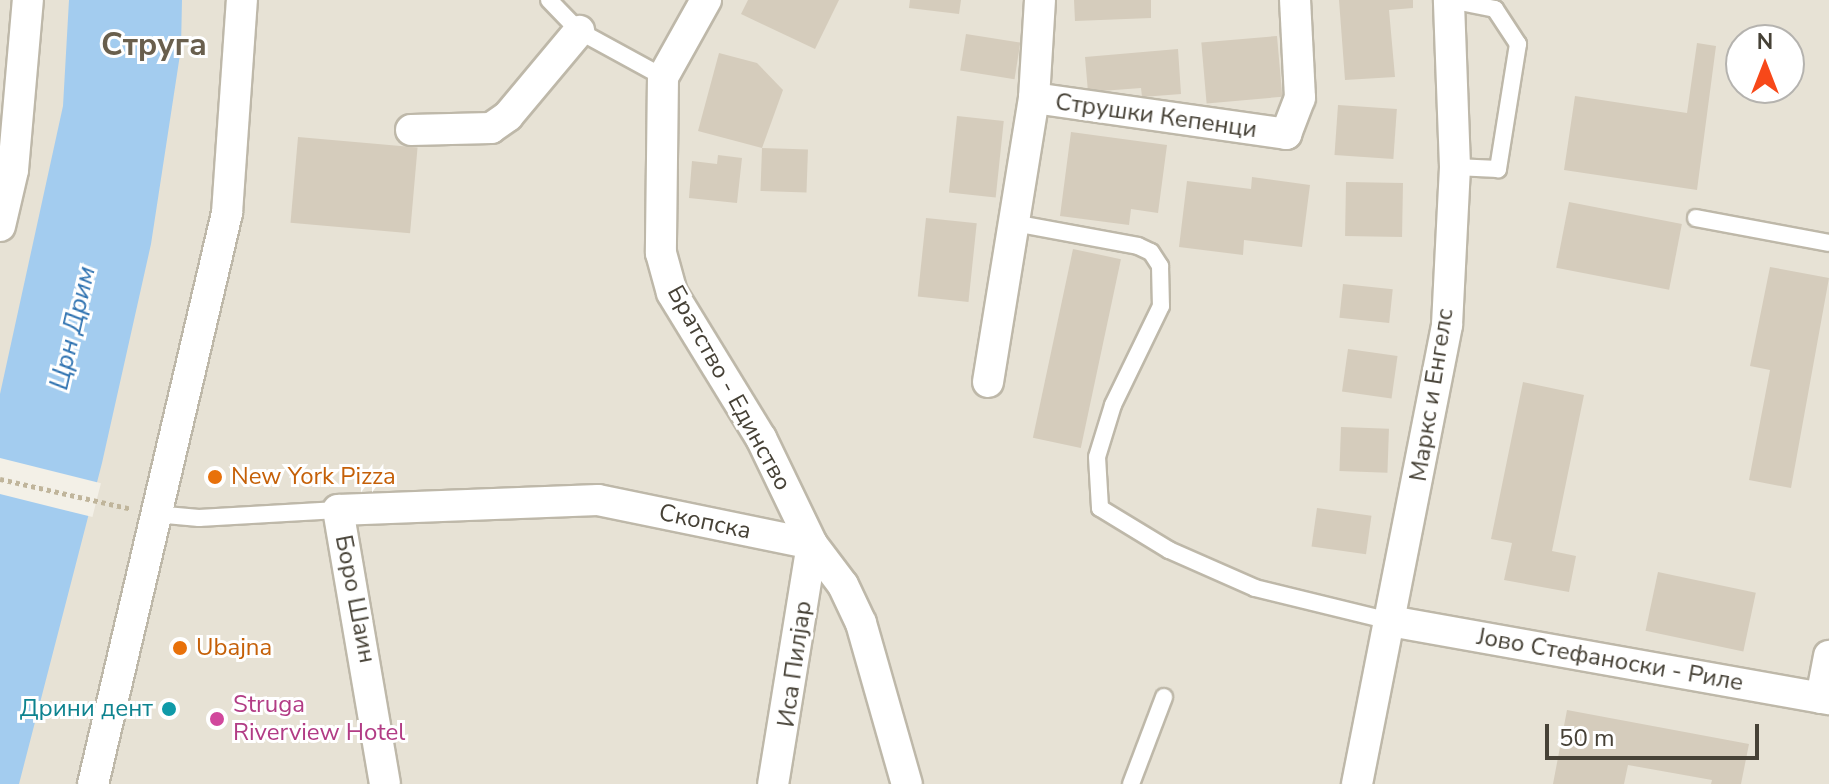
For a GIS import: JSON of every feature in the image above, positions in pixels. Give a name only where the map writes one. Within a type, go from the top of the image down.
[{"type":"street","points":[[0,226],[28,0]]},
{"type":"street","points":[[93,784],[227,213],[242,0]]},
{"type":"street","name":"Братство - Единство","points":[[706,0],[663,77],[661,253],[672,293],[761,438],[812,544]]},
{"type":"street","name":"Струшки Кепенци","points":[[988,382],[1034,98],[1040,0]]},
{"type":"street","name":"Струшки Кепенци","points":[[1034,98],[1286,134],[1300,98],[1295,0]]},
{"type":"street","name":"Маркс и Енгелс","points":[[1357,784],[1447,325],[1455,167],[1449,0]]},
{"type":"street","points":[[411,130],[491,128],[508,116],[579,31]]},
{"type":"street","name":"Скопска","points":[[338,510],[598,500],[812,544]]},
{"type":"street","name":"Боро Шаин","points":[[338,510],[385,784]]},
{"type":"street","points":[[812,544],[843,585],[861,623],[907,784]]},
{"type":"street","name":"Иса Пилјар","points":[[773,784],[812,544]]},
{"type":"street","name":"Јово Стефаноски - Риле","points":[[1390,621],[1825,698]]},
{"type":"street","points":[[1825,698],[1829,656]]},
{"type":"lane","points":[[549,0],[579,31],[663,77]]},
{"type":"lane","points":[[1449,0],[1495,9],[1518,44],[1498,169],[1455,167]]},
{"type":"lane","points":[[1696,218],[1829,243]]},
{"type":"lane","points":[[1014,223],[1138,246],[1151,252],[1160,266],[1161,306],[1113,405],[1097,457],[1100,508],[1169,550],[1255,588],[1390,621]]},
{"type":"lane","points":[[155,514],[199,518],[338,510]]},
{"type":"lane","points":[[1131,784],[1164,697]]},
{"type":"path","points":[[0,479],[155,514]]},
{"type":"shaded area","points":[[0,0],[1829,0],[1829,784],[0,784]]},
{"type":"water","name":"Црн Дрим","points":[[69,0],[182,0],[181,48],[151,244],[102,463],[19,784],[0,784],[0,394],[63,106]]},
{"type":"pier","points":[[0,458],[101,483],[92,517],[0,494]]},
{"type":"building","points":[[748,0],[839,0],[815,49],[741,14]]},
{"type":"building","points":[[910,0],[961,0],[959,14],[909,8]]},
{"type":"building","points":[[1074,0],[1151,0],[1151,18],[1075,21]]},
{"type":"building","points":[[1339,0],[1413,0],[1413,8],[1389,10],[1395,77],[1345,80]]},
{"type":"building","points":[[966,34],[1020,43],[1015,79],[960,71]]},
{"type":"building","points":[[1277,36],[1282,97],[1207,103],[1201,43]]},
{"type":"building","points":[[1697,43],[1716,46],[1697,190],[1564,170],[1575,96],[1687,113]]},
{"type":"building","points":[[1178,49],[1181,94],[1142,97],[1141,88],[1088,92],[1085,57]]},
{"type":"building","points":[[719,53],[757,63],[783,90],[762,148],[698,131]]},
{"type":"building","points":[[1338,105],[1397,109],[1393,159],[1335,155]]},
{"type":"building","points":[[957,116],[1004,121],[996,197],[949,193]]},
{"type":"building","points":[[1071,132],[1167,145],[1158,213],[1131,209],[1129,225],[1060,216]]},
{"type":"building","points":[[298,137],[418,147],[410,233],[291,223]]},
{"type":"building","points":[[762,148],[808,150],[806,193],[760,191]]},
{"type":"building","points":[[718,155],[742,158],[737,203],[689,198],[692,161],[717,164]]},
{"type":"building","points":[[1252,177],[1310,185],[1302,247],[1244,240],[1243,255],[1179,247],[1187,181],[1251,189]]},
{"type":"building","points":[[1346,182],[1403,183],[1402,237],[1345,236]]},
{"type":"building","points":[[1569,202],[1682,224],[1669,290],[1556,268]]},
{"type":"building","points":[[926,218],[977,223],[968,302],[918,297]]},
{"type":"building","points":[[1073,249],[1121,259],[1081,448],[1033,438]]},
{"type":"building","points":[[1770,267],[1829,278],[1791,488],[1749,480],[1770,370],[1750,366]]},
{"type":"building","points":[[1343,284],[1393,289],[1389,323],[1339,318]]},
{"type":"building","points":[[1348,349],[1398,356],[1392,399],[1342,392]]},
{"type":"building","points":[[1523,382],[1584,395],[1552,551],[1576,556],[1569,592],[1504,580],[1512,543],[1491,539]]},
{"type":"building","points":[[1341,427],[1389,429],[1387,473],[1339,471]]},
{"type":"building","points":[[1317,508],[1371,516],[1366,554],[1312,547]]},
{"type":"building","points":[[1658,572],[1756,593],[1743,651],[1646,631]]},
{"type":"building","points":[[1567,710],[1749,744],[1741,784],[1711,784],[1712,780],[1628,765],[1624,784],[1553,784]]},
{"type":"place","name":"New York Pizza","points":[[215,477]]},
{"type":"place","name":"Ubajna","points":[[180,648]]},
{"type":"place","name":"Дрини дент","points":[[169,709]]},
{"type":"place","name":"Struga Riverview Hotel","points":[[217,719]]},
{"type":"district","name":"Струга","points":[[154,45]]}]
